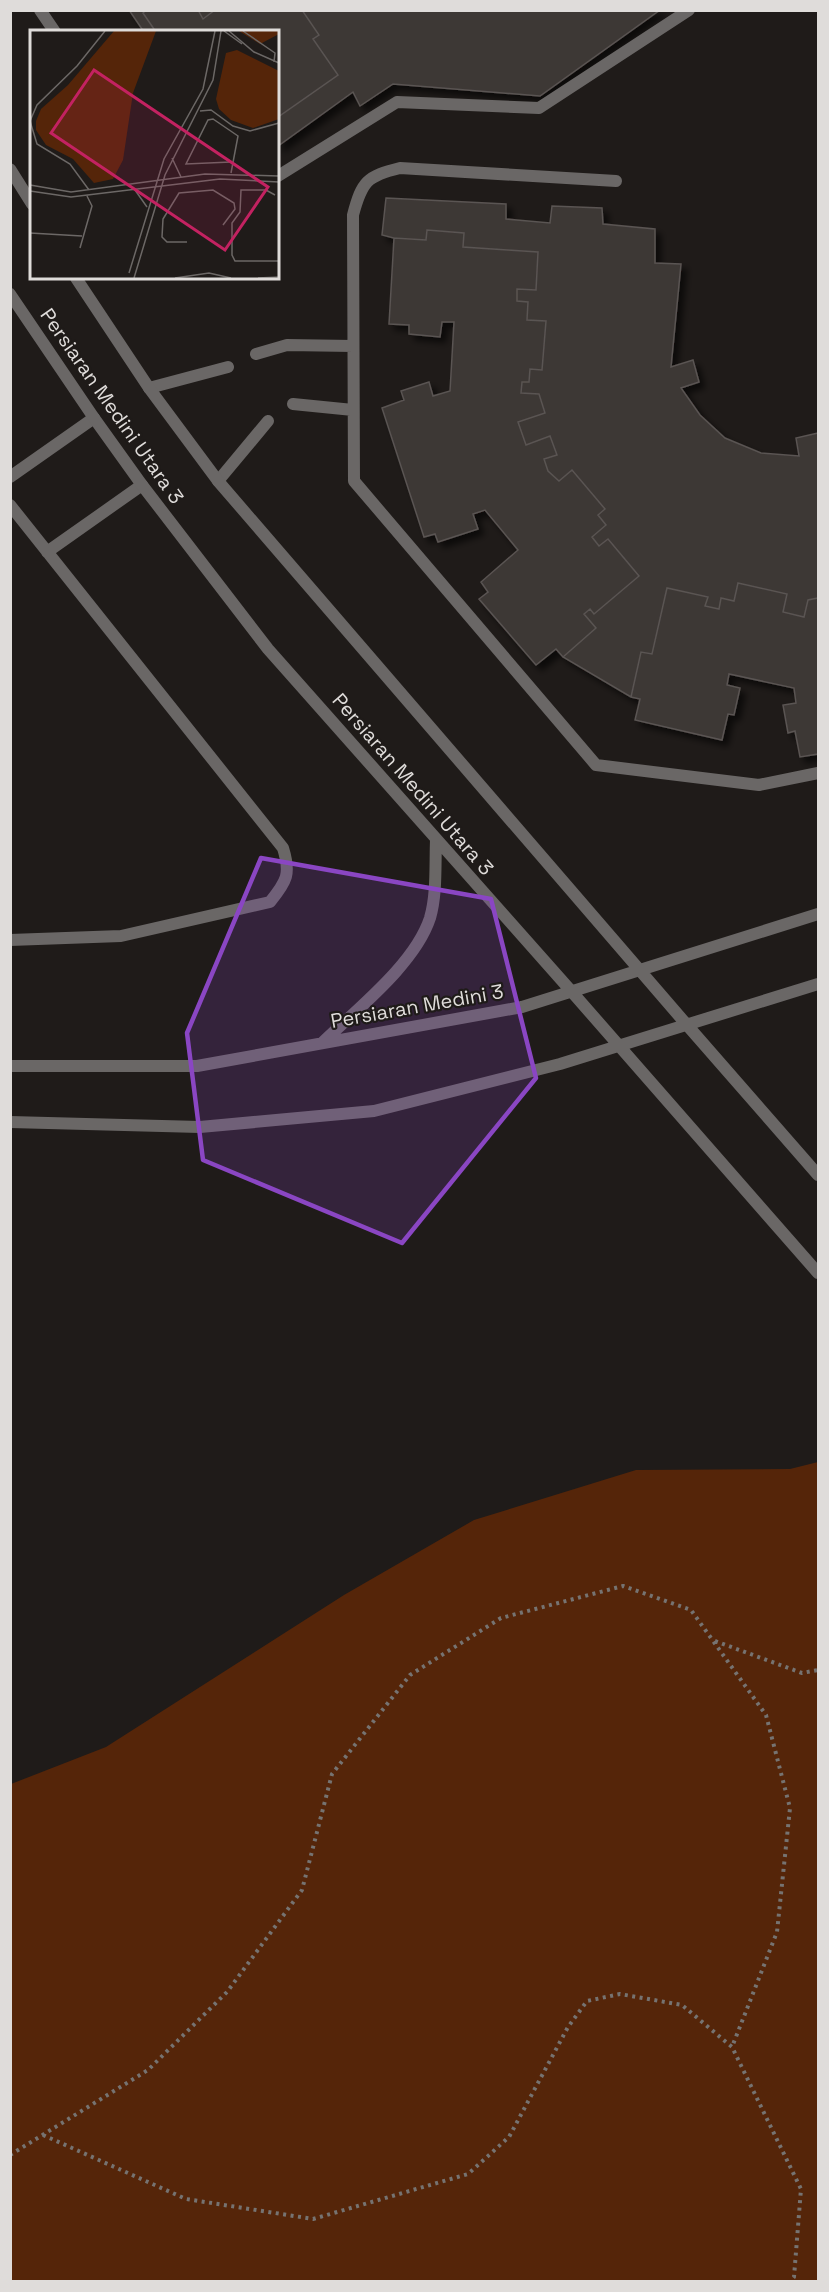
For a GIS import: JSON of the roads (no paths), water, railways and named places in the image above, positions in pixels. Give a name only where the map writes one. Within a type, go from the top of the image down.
[{"type":"street","points":[[40,10],[54,30]]},
{"type":"street","points":[[279,175],[397,102],[539,108],[689,10]]},
{"type":"street","points":[[616,181],[400,168],[377,174],[359,191],[353,215],[354,481],[596,765],[759,785],[819,774]]},
{"type":"street","points":[[10,169],[30,201]]},
{"type":"street","name":"Persiaran Medini Utara 3","points":[[77,279],[149,388],[218,481],[819,1175]]},
{"type":"street","name":"Persiaran Medini Utara 3","points":[[10,294],[142,485],[268,649],[819,1274]]},
{"type":"street","points":[[256,354],[287,345],[353,346]]},
{"type":"street","points":[[149,388],[228,367]]},
{"type":"street","points":[[293,404],[353,410]]},
{"type":"street","points":[[10,477],[94,418]]},
{"type":"street","points":[[218,481],[268,421]]},
{"type":"street","points":[[47,552],[142,485]]},
{"type":"street","points":[[10,506],[282,849],[288,867],[284,884],[270,902],[121,936],[10,940]]},
{"type":"street","points":[[322,1043],[408,958],[429,918],[435,885],[436,840]]},
{"type":"street","name":"Persiaran Medini 3","points":[[10,1066],[197,1066],[522,1007],[819,914]]},
{"type":"street","points":[[10,1122],[200,1127],[374,1111],[560,1064],[819,984]]}]
